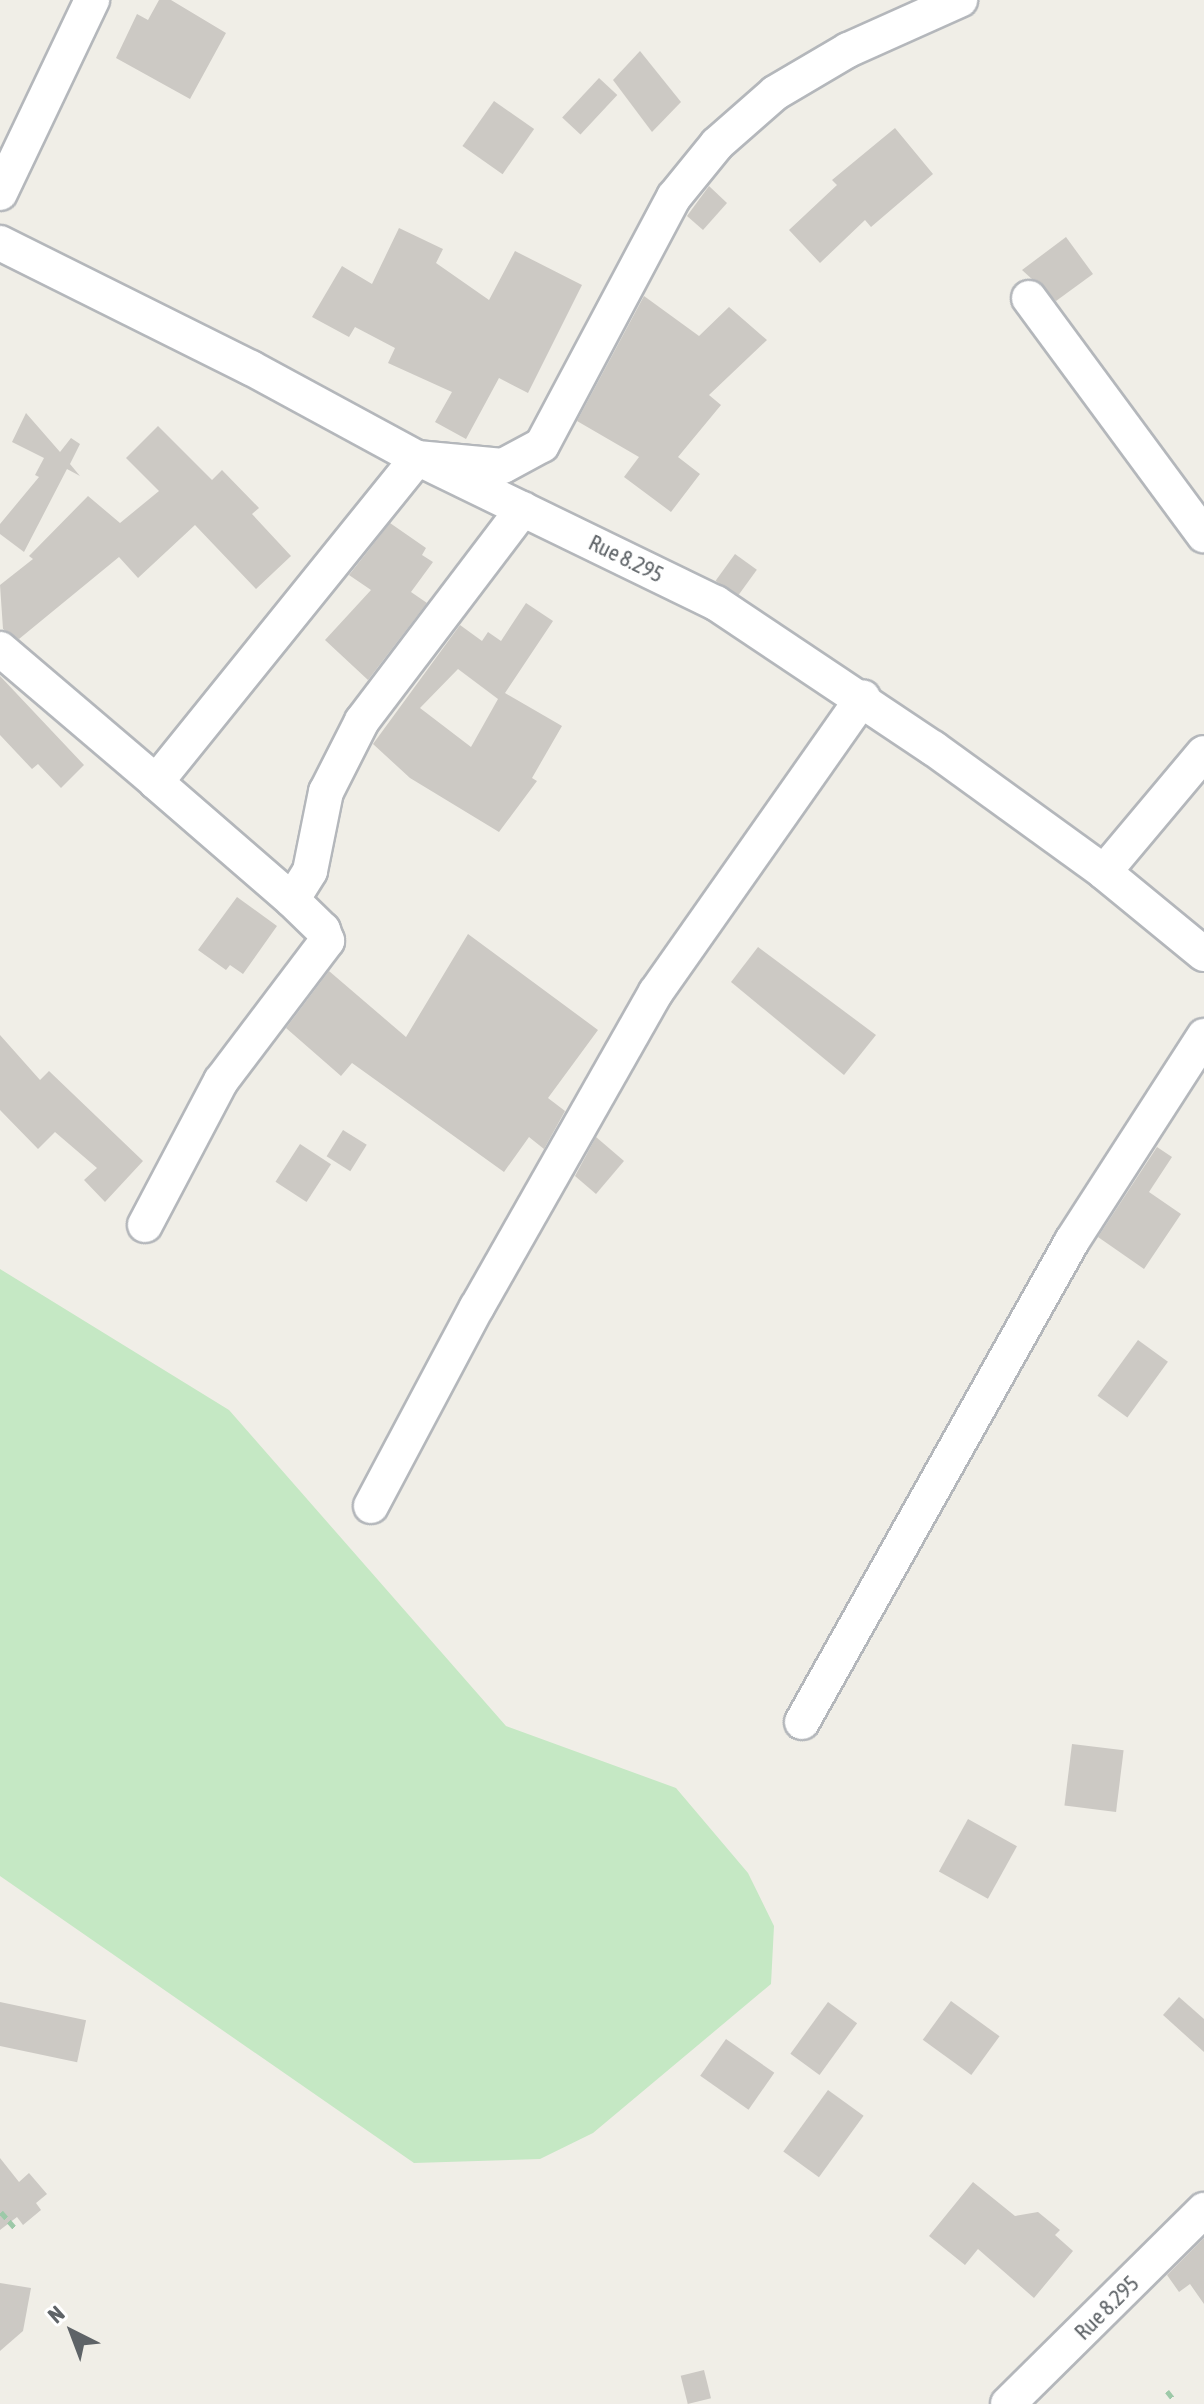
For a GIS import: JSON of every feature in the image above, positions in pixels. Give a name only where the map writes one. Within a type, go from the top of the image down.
[{"type":"street","points":[[0,193],[92,0]]},
{"type":"street","points":[[156,782],[417,458],[503,466],[542,445],[674,197],[717,144],[787,86],[848,50],[960,0]]},
{"type":"street","name":"Rue 8.295","points":[[0,243],[417,458],[716,603],[863,698],[1104,872],[1204,954]]},
{"type":"street","points":[[1029,298],[1204,535]]},
{"type":"street","points":[[292,900],[310,871],[326,792],[362,721],[523,509]]},
{"type":"street","points":[[0,649],[292,900],[323,930],[327,941],[221,1081],[145,1225]]},
{"type":"street","points":[[371,1506],[477,1307],[656,992],[863,698]]},
{"type":"street","points":[[1104,872],[1204,753]]},
{"type":"street","points":[[802,1722],[1072,1241],[1204,1036]]},
{"type":"street","name":"Rue 8.295","points":[[1008,2404],[1204,2210]]},
{"type":"path","points":[[1,2212],[15,2228]]},
{"type":"path","points":[[1167,2391],[1174,2400]]},
{"type":"green space","points":[[0,1269],[229,1410],[506,1726],[676,1788],[748,1873],[774,1926],[771,1984],[593,2133],[540,2159],[414,2163],[0,1876]]},
{"type":"building","points":[[159,0],[171,0],[226,33],[190,99],[116,58],[137,14],[148,20]]},
{"type":"building","points":[[640,51],[681,102],[652,132],[613,80]]},
{"type":"building","points":[[599,78],[617,95],[580,135],[562,117]]},
{"type":"building","points":[[494,101],[534,129],[503,174],[462,146]]},
{"type":"building","points":[[895,128],[933,174],[871,227],[865,220],[820,263],[789,230],[837,185],[832,180]]},
{"type":"building","points":[[709,186],[727,203],[703,230],[687,216]]},
{"type":"building","points":[[399,228],[443,249],[436,263],[489,300],[515,251],[582,285],[528,393],[499,378],[466,439],[435,422],[452,392],[388,363],[395,348],[355,327],[349,337],[312,317],[342,266],[372,284]]},
{"type":"building","points":[[1066,237],[1093,274],[1056,301],[1022,270]]},
{"type":"building","points":[[644,296],[699,336],[729,307],[767,340],[709,395],[721,405],[678,457],[700,474],[671,512],[624,477],[639,457],[577,421]]},
{"type":"building","points":[[26,413],[60,452],[71,438],[80,444],[70,464],[80,476],[67,469],[24,552],[0,534],[0,524],[39,477],[35,475],[44,458],[12,442]]},
{"type":"building","points":[[158,426],[212,480],[222,470],[259,508],[252,514],[291,556],[256,589],[195,525],[138,578],[119,557],[19,639],[3,629],[0,585],[33,559],[29,556],[88,496],[120,523],[159,491],[126,458]]},
{"type":"building","points":[[390,523],[426,548],[422,555],[433,562],[411,592],[427,603],[368,680],[325,640],[371,590],[349,575]]},
{"type":"building","points":[[735,554],[757,570],[737,597],[716,581]]},
{"type":"building","points":[[526,603],[553,621],[505,693],[562,726],[532,778],[537,781],[499,832],[410,778],[373,744],[460,625],[482,641],[488,632],[501,641]],"holes":[[[458,669],[498,699],[471,747],[420,708]]]},
{"type":"building","points":[[0,676],[84,765],[61,788],[38,764],[32,769],[0,735]]},
{"type":"building","points":[[237,897],[277,926],[243,974],[230,965],[226,970],[198,950]]},
{"type":"building","points":[[468,934],[598,1030],[548,1098],[565,1111],[544,1149],[529,1137],[504,1172],[352,1063],[341,1076],[286,1028],[329,971],[406,1037]]},
{"type":"building","points":[[758,947],[876,1035],[844,1075],[731,982]]},
{"type":"building","points":[[0,1035],[40,1080],[49,1071],[143,1161],[105,1202],[84,1180],[97,1168],[55,1132],[38,1149],[0,1110]]},
{"type":"building","points":[[343,1130],[367,1145],[350,1171],[327,1156]]},
{"type":"building","points":[[596,1137],[624,1161],[596,1194],[575,1176]]},
{"type":"building","points":[[300,1144],[331,1164],[307,1202],[275,1182]]},
{"type":"building","points":[[1157,1147],[1172,1157],[1149,1192],[1181,1214],[1144,1269],[1098,1237]]},
{"type":"building","points":[[1138,1340],[1168,1362],[1127,1418],[1097,1396]]},
{"type":"building","points":[[1072,1744],[1124,1750],[1116,1812],[1064,1806]]},
{"type":"building","points":[[968,1819],[1017,1846],[988,1899],[939,1871]]},
{"type":"building","points":[[1179,1997],[1204,2019],[1204,2052],[1163,2015]]},
{"type":"building","points":[[951,2001],[1000,2036],[971,2075],[923,2040]]},
{"type":"building","points":[[0,2002],[86,2020],[77,2062],[0,2046]]},
{"type":"building","points":[[828,2002],[857,2023],[820,2075],[790,2054]]},
{"type":"building","points":[[726,2039],[774,2073],[749,2110],[700,2076]]},
{"type":"building","points":[[828,2090],[864,2116],[819,2177],[783,2151]]},
{"type":"building","points":[[0,2158],[19,2182],[29,2173],[47,2194],[36,2203],[41,2210],[23,2225],[17,2217],[0,2230]]},
{"type":"building","points":[[973,2182],[1015,2216],[1038,2212],[1060,2230],[1055,2235],[1073,2251],[1034,2298],[978,2249],[965,2265],[929,2236]]},
{"type":"building","points":[[1204,2238],[1204,2304],[1190,2284],[1179,2292],[1167,2275]]},
{"type":"building","points":[[0,2283],[31,2288],[23,2331],[0,2351]]},
{"type":"building","points":[[704,2370],[711,2398],[688,2404],[681,2376]]}]
